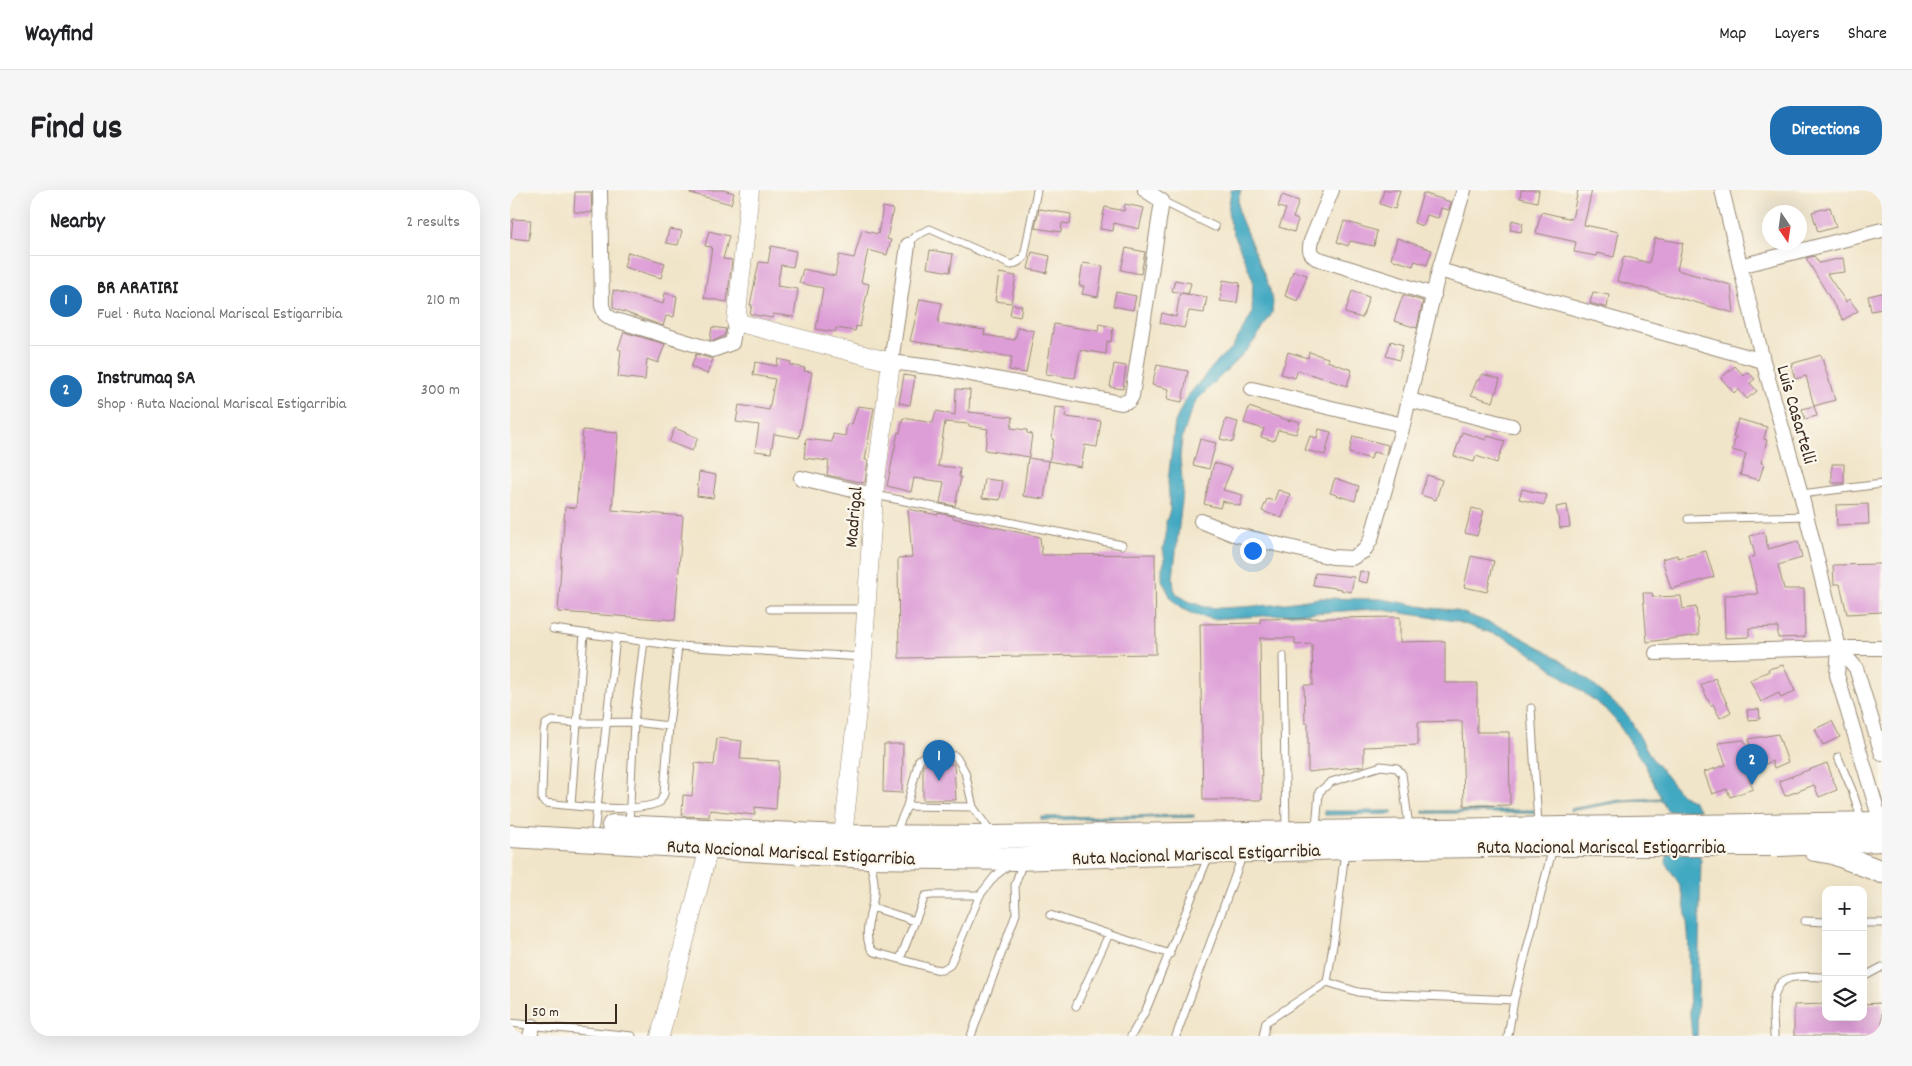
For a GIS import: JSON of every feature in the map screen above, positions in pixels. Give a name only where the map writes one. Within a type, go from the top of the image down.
[{"type":"highway","name":"Ruta Nacional Mariscal Estigarribia","points":[[510,821],[596,816],[630,826],[712,839],[868,857],[1020,859],[1345,848],[1554,845],[1780,845],[1877,827]]},
{"type":"highway","name":"Ruta Nacional Mariscal Estigarribia","points":[[510,836],[630,826]]},
{"type":"highway","name":"Ruta Nacional Mariscal Estigarribia","points":[[712,839],[843,836],[994,837],[1538,828],[1877,827]]},
{"type":"highway","points":[[1780,845],[1833,853],[1882,872]]},
{"type":"street","points":[[600,190],[602,306],[605,314],[612,319],[713,350],[732,343],[736,322],[750,190]]},
{"type":"street","points":[[736,322],[891,362],[938,368],[1121,403],[1129,401],[1132,396],[1162,201],[1145,190]]},
{"type":"street","points":[[1332,190],[1311,241],[1309,248],[1312,255],[1316,258],[1434,295]]},
{"type":"street","points":[[1201,521],[1233,534],[1332,557],[1352,558],[1364,552],[1371,540],[1403,425],[1439,270],[1464,190]]},
{"type":"street","name":"Luis Casartelli","points":[[1721,190],[1764,360],[1807,516],[1839,648],[1837,675],[1877,827]]},
{"type":"street","points":[[1740,266],[1882,230]]},
{"type":"street","points":[[891,362],[908,246]]},
{"type":"street","points":[[1439,270],[1764,360]]},
{"type":"street","name":"Madrigal","points":[[843,836],[863,657],[874,495],[891,362]]},
{"type":"street","points":[[1252,389],[1403,425]]},
{"type":"street","points":[[1409,400],[1512,426]]},
{"type":"street","points":[[800,478],[874,495]]},
{"type":"street","name":"Luis Casartelli","points":[[1839,648],[1856,668],[1882,754]]},
{"type":"street","points":[[1656,653],[1882,648]]},
{"type":"street","points":[[660,1036],[712,839]]},
{"type":"lane","points":[[908,246],[915,236],[930,229],[1011,265],[1018,262],[1024,257],[1037,190]]},
{"type":"lane","points":[[1162,201],[1215,227]]},
{"type":"lane","points":[[1801,494],[1882,484]]},
{"type":"lane","points":[[874,495],[1122,545]]},
{"type":"lane","points":[[1688,519],[1807,516]]},
{"type":"lane","points":[[770,609],[866,609]]},
{"type":"lane","points":[[553,629],[678,646],[863,657]]},
{"type":"lane","points":[[571,805],[584,634]]},
{"type":"lane","points":[[616,637],[607,722],[596,816],[571,805],[546,804],[542,800],[544,730],[546,724],[552,721],[577,723],[607,722],[634,722],[669,726]]},
{"type":"lane","points":[[630,826],[634,722],[644,641]]},
{"type":"lane","points":[[630,826],[660,802],[664,794],[678,646]]},
{"type":"lane","points":[[1283,656],[1286,832]]},
{"type":"lane","points":[[1531,708],[1538,828]]},
{"type":"lane","points":[[893,836],[907,806],[919,760],[925,755],[934,754],[954,756],[959,761],[964,772],[973,807],[994,837]]},
{"type":"lane","points":[[1838,757],[1852,790],[1877,827]]},
{"type":"lane","points":[[1316,832],[1320,792],[1331,782],[1382,766],[1397,768],[1402,774],[1409,830]]},
{"type":"lane","points":[[907,806],[973,807]]},
{"type":"lane","points":[[1508,1036],[1514,1000],[1554,845]]},
{"type":"lane","points":[[1263,1036],[1266,1022],[1327,982],[1345,848]]},
{"type":"lane","points":[[1176,1036],[1244,852]]},
{"type":"lane","points":[[1132,1036],[1146,1010],[1170,954],[1210,853]]},
{"type":"lane","points":[[868,857],[874,882],[867,936],[870,948],[874,952],[935,969],[946,968],[950,965],[980,895],[995,876],[1020,859]]},
{"type":"lane","points":[[971,1036],[1016,914],[1015,885],[1020,859]]},
{"type":"lane","points":[[900,959],[925,896],[932,894],[980,895]]},
{"type":"lane","points":[[872,907],[915,921]]},
{"type":"lane","points":[[1050,915],[1170,954]]},
{"type":"lane","points":[[1805,921],[1822,922]]},
{"type":"lane","points":[[1867,923],[1882,923]]},
{"type":"lane","points":[[1076,1006],[1109,934]]},
{"type":"lane","points":[[1867,976],[1882,967]]},
{"type":"lane","points":[[1774,1036],[1776,991],[1783,982],[1790,978],[1822,977]]},
{"type":"lane","points":[[1327,982],[1358,992],[1375,994],[1514,1000]]},
{"type":"lane","points":[[510,1024],[531,1031],[632,1036]]},
{"type":"water","points":[[1231,190],[1241,190],[1238,201],[1239,214],[1269,286],[1273,302],[1272,313],[1261,332],[1247,350],[1196,401],[1189,417],[1182,439],[1180,457],[1183,491],[1173,578],[1174,589],[1177,594],[1188,601],[1205,607],[1221,608],[1273,605],[1320,598],[1382,599],[1431,608],[1455,610],[1506,629],[1550,653],[1588,680],[1628,716],[1651,757],[1680,793],[1693,801],[1700,810],[1667,811],[1662,800],[1620,802],[1570,811],[1570,809],[1620,800],[1661,798],[1645,765],[1616,721],[1604,708],[1539,659],[1506,638],[1455,621],[1376,609],[1213,619],[1195,615],[1180,608],[1172,600],[1162,580],[1162,568],[1165,560],[1163,549],[1166,536],[1166,522],[1170,510],[1168,481],[1175,422],[1186,398],[1220,358],[1232,348],[1252,314],[1253,280],[1231,227],[1228,211]]},
{"type":"water","points":[[1540,810],[1540,813],[1423,813],[1423,811]]},
{"type":"water","points":[[1324,811],[1392,811],[1392,814],[1325,815]]},
{"type":"water","points":[[1194,815],[1194,817],[1041,820],[1041,817]]},
{"type":"water","points":[[1668,854],[1698,854],[1701,860],[1697,1036],[1692,1036],[1690,1019],[1689,952],[1684,899],[1675,877],[1666,864]]},
{"type":"building","points":[[690,190],[723,190],[734,193],[731,204],[690,193]]},
{"type":"building","points":[[1384,190],[1400,190],[1395,209],[1380,204]]},
{"type":"building","points":[[1521,190],[1539,190],[1537,202],[1520,198]]},
{"type":"building","points":[[1578,190],[1592,190],[1584,225],[1619,232],[1614,257],[1597,253],[1596,256],[1574,252],[1576,242],[1536,233],[1541,212],[1572,219]]},
{"type":"building","points":[[575,192],[591,192],[592,213],[574,212]]},
{"type":"building","points":[[1423,193],[1451,202],[1449,210],[1441,208],[1438,218],[1427,215],[1423,226],[1414,223]]},
{"type":"building","points":[[1282,195],[1299,201],[1293,218],[1298,220],[1294,232],[1279,227],[1286,209],[1278,207]]},
{"type":"building","points":[[1125,204],[1144,208],[1139,229],[1114,223],[1113,231],[1100,229],[1105,207],[1124,211]]},
{"type":"building","points":[[883,207],[893,209],[887,239],[891,240],[887,255],[868,250],[861,282],[869,284],[860,327],[856,326],[855,331],[836,328],[835,332],[816,329],[823,288],[799,283],[803,269],[835,276],[839,255],[854,258],[862,230],[878,234]]},
{"type":"building","points":[[1830,207],[1836,227],[1818,232],[1812,212]]},
{"type":"building","points":[[1039,209],[1071,214],[1070,224],[1062,223],[1061,232],[1035,228]]},
{"type":"building","points":[[513,219],[531,220],[529,240],[511,238]]},
{"type":"building","points":[[1512,220],[1523,223],[1521,232],[1510,230]]},
{"type":"building","points":[[1344,221],[1377,231],[1374,246],[1350,241],[1348,246],[1337,242]]},
{"type":"building","points":[[669,229],[682,231],[678,245],[666,243]]},
{"type":"building","points":[[709,231],[729,236],[723,259],[732,260],[727,302],[704,298],[712,247],[705,246]]},
{"type":"building","points":[[1397,238],[1432,250],[1427,265],[1415,261],[1413,266],[1391,259]]},
{"type":"building","points":[[1655,238],[1683,243],[1677,270],[1731,285],[1734,313],[1617,281],[1624,256],[1649,263]]},
{"type":"building","points":[[771,246],[796,251],[793,267],[781,265],[777,286],[798,289],[794,317],[773,314],[772,318],[750,314],[752,305],[750,305],[759,262],[768,263]]},
{"type":"building","points":[[1126,248],[1145,252],[1141,274],[1121,270]]},
{"type":"building","points":[[930,250],[953,254],[950,272],[927,268]]},
{"type":"building","points":[[628,252],[665,263],[661,278],[624,267]]},
{"type":"building","points":[[1032,252],[1050,256],[1047,273],[1028,269]]},
{"type":"building","points":[[1814,256],[1819,263],[1843,258],[1845,272],[1827,274],[1846,302],[1849,299],[1858,311],[1843,320],[1806,258]]},
{"type":"building","points":[[1083,263],[1103,266],[1098,297],[1082,294],[1084,286],[1079,286]]},
{"type":"building","points":[[1293,271],[1307,275],[1298,301],[1285,296]]},
{"type":"building","points":[[999,273],[1016,276],[1011,303],[995,301]]},
{"type":"building","points":[[1175,280],[1191,283],[1188,294],[1172,291]]},
{"type":"building","points":[[1223,280],[1240,283],[1237,303],[1220,301]]},
{"type":"building","points":[[613,290],[663,304],[665,293],[677,296],[674,317],[666,316],[663,326],[613,308]]},
{"type":"building","points":[[1352,291],[1369,297],[1362,318],[1345,313]]},
{"type":"building","points":[[1116,292],[1136,296],[1133,310],[1113,306]]},
{"type":"building","points":[[1593,292],[1609,295],[1607,308],[1590,303]]},
{"type":"building","points":[[1180,293],[1207,297],[1204,313],[1189,311],[1184,328],[1160,323],[1162,313],[1176,317]]},
{"type":"building","points":[[1882,293],[1882,309],[1871,311],[1868,296]]},
{"type":"building","points":[[1403,295],[1423,301],[1417,328],[1394,321]]},
{"type":"building","points":[[920,299],[942,303],[938,323],[985,330],[984,335],[1015,340],[1018,327],[1034,331],[1026,373],[1009,370],[1012,357],[910,341]]},
{"type":"building","points":[[1012,304],[1022,306],[1020,317],[1010,315]]},
{"type":"building","points":[[1054,324],[1098,331],[1099,324],[1113,327],[1111,342],[1107,341],[1106,354],[1080,350],[1075,378],[1046,374]]},
{"type":"building","points":[[712,327],[726,329],[724,336],[713,341],[710,340]]},
{"type":"building","points":[[624,332],[665,344],[658,363],[647,359],[645,380],[618,377],[621,350],[618,349]]},
{"type":"building","points":[[1391,341],[1403,345],[1399,360],[1386,356]]},
{"type":"building","points":[[1288,352],[1308,358],[1309,352],[1328,358],[1327,361],[1352,370],[1347,386],[1298,370],[1295,378],[1281,374]]},
{"type":"building","points":[[696,354],[713,359],[707,374],[691,367]]},
{"type":"building","points":[[1821,355],[1835,400],[1814,406],[1806,376],[1795,379],[1791,364]]},
{"type":"building","points":[[778,359],[791,362],[790,365],[805,368],[804,371],[812,372],[799,438],[774,434],[771,453],[755,451],[759,425],[736,422],[739,405],[769,410],[775,379],[753,375],[755,362],[777,366]]},
{"type":"building","points":[[1114,364],[1126,366],[1123,389],[1110,387]]},
{"type":"building","points":[[1157,365],[1188,371],[1182,402],[1167,399],[1169,389],[1152,385]]},
{"type":"building","points":[[1735,366],[1744,376],[1748,372],[1755,379],[1750,383],[1757,391],[1747,399],[1738,389],[1734,393],[1721,378]]},
{"type":"building","points":[[1482,374],[1500,379],[1493,402],[1471,395],[1477,380],[1479,380]]},
{"type":"building","points":[[904,375],[915,377],[910,405],[899,403]]},
{"type":"building","points":[[956,389],[970,390],[969,412],[1013,417],[1011,428],[1027,430],[1027,433],[1032,434],[1029,457],[985,450],[988,429],[969,426],[969,424],[945,422],[938,466],[960,468],[959,477],[961,477],[955,506],[940,503],[944,482],[914,478],[911,492],[887,486],[898,432],[900,433],[903,418],[933,423],[936,411],[955,415]]},
{"type":"building","points":[[858,406],[874,408],[865,460],[868,460],[865,483],[827,475],[829,461],[804,458],[806,439],[832,442],[833,434],[845,436],[847,424],[852,424]]},
{"type":"building","points":[[1814,406],[1817,416],[1805,419],[1802,409]]},
{"type":"building","points":[[1055,407],[1066,408],[1065,417],[1101,421],[1097,447],[1085,445],[1081,467],[1049,461],[1054,440],[1052,439]]},
{"type":"building","points":[[1249,407],[1290,421],[1290,419],[1300,422],[1296,434],[1278,430],[1274,441],[1261,437],[1264,429],[1244,423]]},
{"type":"building","points":[[1226,419],[1238,422],[1233,442],[1220,439]]},
{"type":"building","points":[[1738,419],[1767,427],[1764,439],[1767,440],[1761,463],[1764,464],[1759,480],[1740,475],[1746,454],[1732,450]]},
{"type":"building","points":[[675,428],[698,438],[692,451],[669,442]]},
{"type":"building","points":[[1319,429],[1331,432],[1325,455],[1305,450],[1310,436],[1317,438]]},
{"type":"building","points":[[583,430],[618,433],[612,510],[683,516],[675,620],[558,612],[565,507],[576,508]]},
{"type":"building","points":[[1462,432],[1486,440],[1488,436],[1505,441],[1497,463],[1476,456],[1474,462],[1454,456]]},
{"type":"building","points":[[1353,436],[1388,445],[1386,455],[1373,452],[1371,459],[1349,453]]},
{"type":"building","points":[[1200,439],[1216,443],[1209,469],[1193,465]]},
{"type":"building","points":[[1028,458],[1049,461],[1044,499],[1023,496]]},
{"type":"building","points":[[1214,463],[1232,468],[1223,490],[1243,495],[1240,506],[1222,501],[1220,508],[1204,504]]},
{"type":"building","points":[[1832,464],[1844,464],[1844,483],[1832,483]]},
{"type":"building","points":[[699,472],[716,475],[713,498],[697,496]]},
{"type":"building","points":[[1427,475],[1442,480],[1436,500],[1421,495]]},
{"type":"building","points":[[1335,478],[1359,486],[1355,501],[1330,493]]},
{"type":"building","points":[[985,479],[1003,481],[1000,500],[982,498]]},
{"type":"building","points":[[1522,489],[1547,495],[1544,505],[1519,499]]},
{"type":"building","points":[[1278,490],[1290,494],[1282,518],[1262,511],[1267,499],[1274,501]]},
{"type":"building","points":[[1868,504],[1869,524],[1837,525],[1836,505]]},
{"type":"building","points":[[1567,505],[1570,527],[1560,528],[1556,507]]},
{"type":"building","points":[[1472,508],[1484,511],[1477,536],[1465,533]]},
{"type":"building","points":[[908,509],[953,516],[953,518],[1040,537],[1042,555],[1155,554],[1156,654],[899,658],[898,558],[912,557]]},
{"type":"building","points":[[1764,532],[1768,549],[1798,541],[1802,558],[1778,565],[1784,589],[1804,589],[1805,637],[1778,638],[1778,627],[1749,628],[1749,637],[1725,638],[1724,595],[1758,594],[1748,558],[1755,556],[1750,536]]},
{"type":"building","points":[[1706,551],[1714,577],[1671,589],[1662,559],[1677,555],[1678,558]]},
{"type":"building","points":[[1471,556],[1494,561],[1487,592],[1464,587]]},
{"type":"building","points":[[1882,564],[1882,612],[1847,614],[1840,584],[1834,584],[1833,565]]},
{"type":"building","points":[[1360,571],[1369,573],[1367,583],[1358,581]]},
{"type":"building","points":[[1315,573],[1354,577],[1351,592],[1313,585]]},
{"type":"building","points":[[1643,593],[1652,593],[1653,597],[1681,596],[1683,609],[1696,607],[1699,635],[1647,642]]},
{"type":"building","points":[[1400,617],[1400,642],[1445,641],[1445,683],[1477,683],[1477,732],[1509,732],[1510,805],[1464,806],[1462,721],[1418,722],[1418,745],[1364,747],[1364,766],[1308,772],[1308,723],[1305,723],[1304,685],[1313,685],[1312,644],[1295,645],[1295,638],[1260,638],[1262,800],[1203,800],[1200,624],[1260,623],[1260,619]]},
{"type":"building","points":[[1783,665],[1795,691],[1781,698],[1779,693],[1761,702],[1750,680],[1769,671],[1768,669]]},
{"type":"building","points":[[1715,678],[1731,712],[1720,718],[1713,704],[1711,706],[1701,685]]},
{"type":"building","points":[[1759,709],[1760,719],[1748,720],[1747,710]]},
{"type":"building","points":[[1832,721],[1840,737],[1823,745],[1815,729]]},
{"type":"building","points":[[1778,734],[1788,762],[1774,768],[1772,761],[1747,773],[1753,789],[1730,797],[1727,789],[1712,794],[1704,772],[1726,765],[1718,743],[1744,740],[1750,751],[1749,739]]},
{"type":"building","points":[[717,738],[742,741],[740,759],[779,761],[776,809],[755,807],[755,815],[710,810],[709,817],[682,816],[683,795],[692,796],[695,763],[714,765]]},
{"type":"building","points":[[884,744],[903,744],[902,793],[883,792]]},
{"type":"building","points":[[1827,763],[1837,790],[1819,797],[1814,785],[1785,796],[1779,781]]},
{"type":"building","points":[[923,764],[954,764],[956,800],[923,800]]},
{"type":"building","points":[[1882,1003],[1882,1036],[1794,1036],[1794,1005],[1822,1004],[1822,1021],[1867,1021],[1867,1004]]},
{"type":"place","name":"BR ARATIRI","points":[[939,781]]},
{"type":"place","name":"Instrumaq SA","points":[[1752,785]]}]
